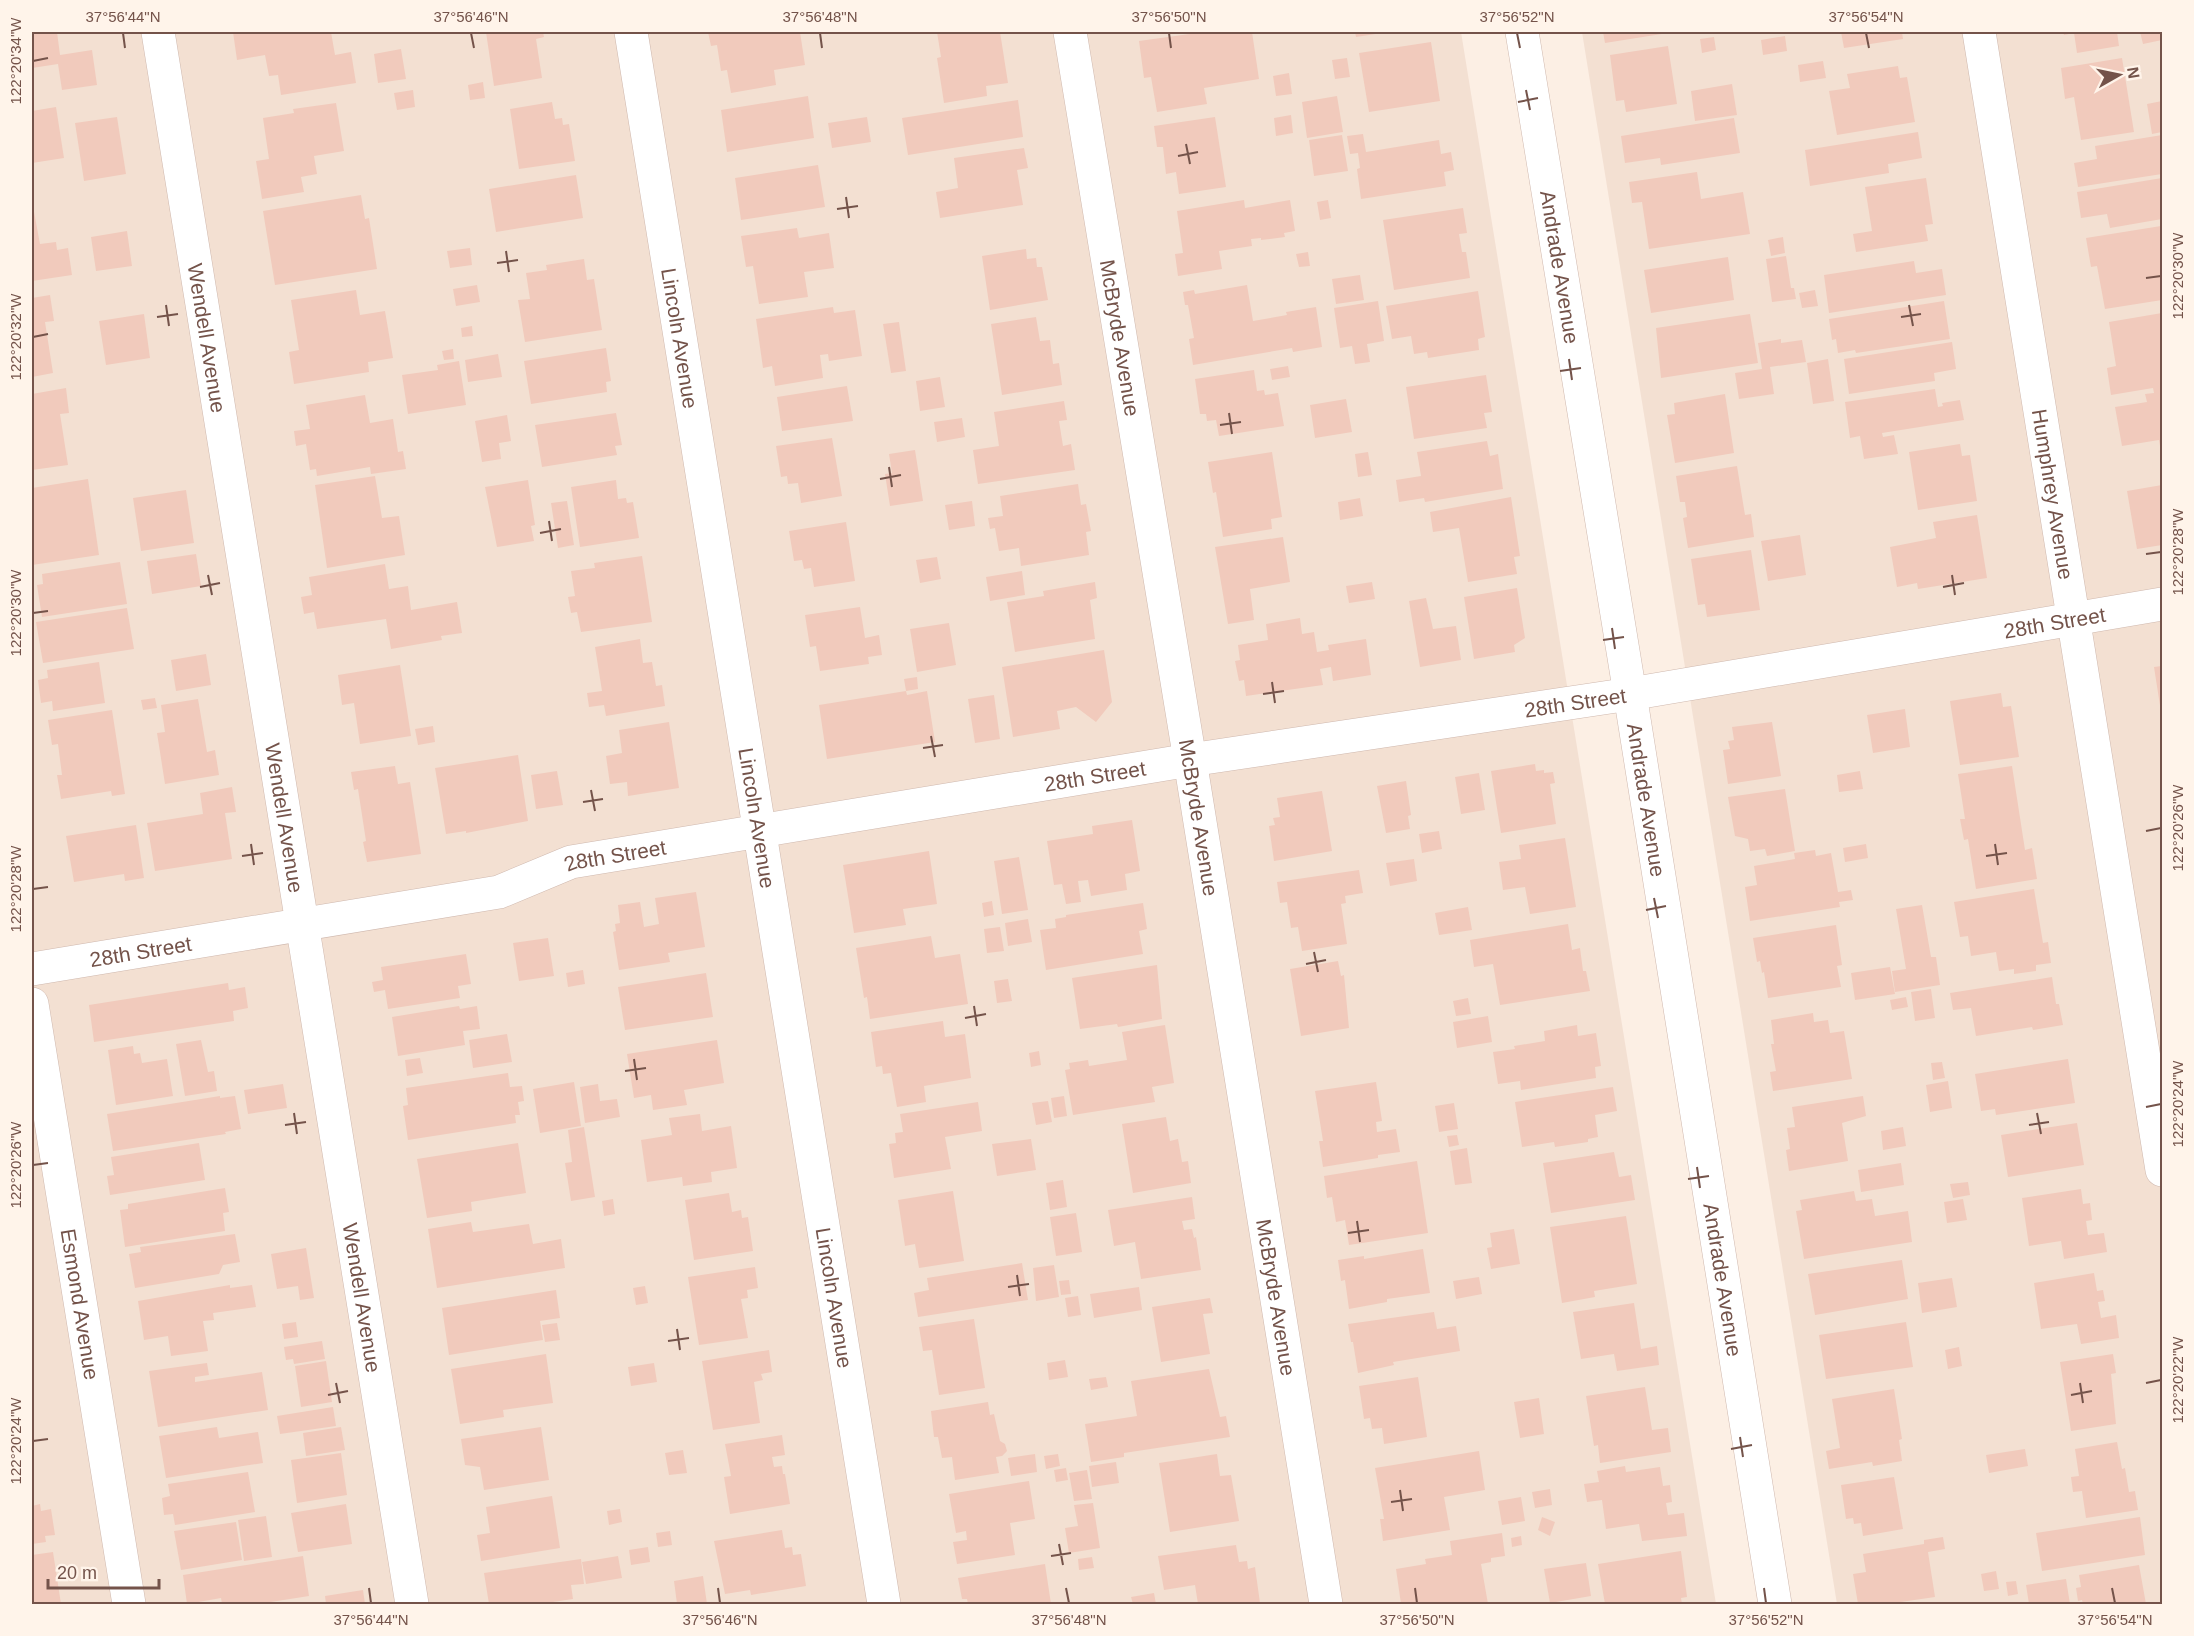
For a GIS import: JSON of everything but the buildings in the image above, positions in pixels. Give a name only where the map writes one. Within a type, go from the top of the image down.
[{"type":"street","name":"Wendell Avenue","points":[[158,32],[412,1605]]},
{"type":"street","name":"Lincoln Avenue","points":[[631,32],[884,1605]]},
{"type":"street","name":"McBryde Avenue","points":[[1071,32],[1326,1605]]},
{"type":"street","name":"Andrade Avenue","points":[[1522,32],[1775,1605]]},
{"type":"street","name":"Humphrey Avenue","points":[[1979,32],[2163,1170]]},
{"type":"street","name":"28th Street","points":[[32,969],[499,892],[571,862],[1190,760],[1630,694],[2163,604]]},
{"type":"street","name":"Esmond Avenue","points":[[32,1004],[129,1605]]},
{"type":"shaded area","points":[[32,32],[1461,32],[1716,1604],[32,1604]]},
{"type":"shaded area","points":[[1582,32],[2162,32],[2162,1604],[1837,1604]]}]
